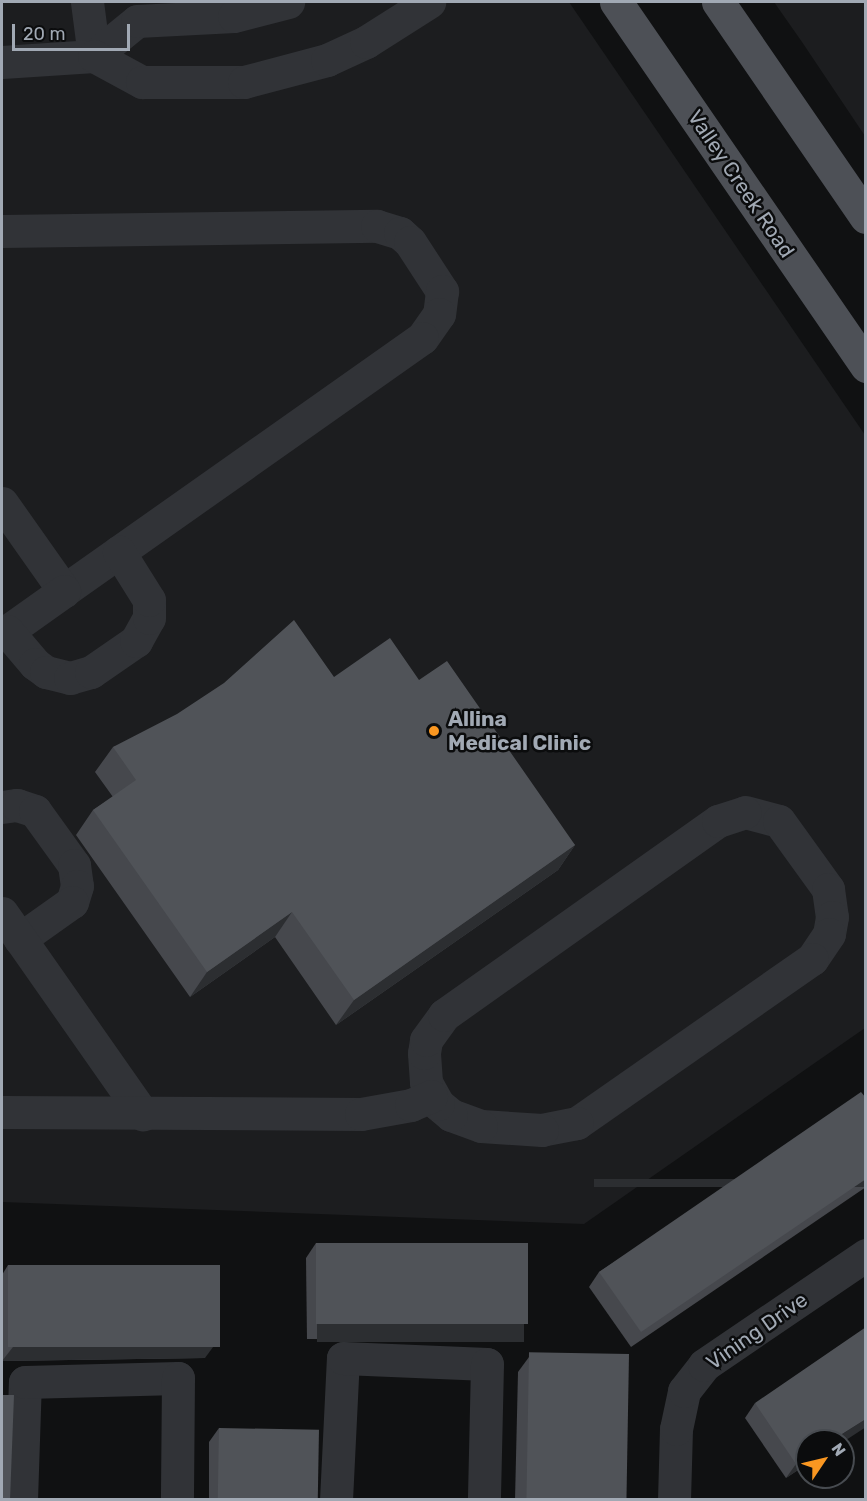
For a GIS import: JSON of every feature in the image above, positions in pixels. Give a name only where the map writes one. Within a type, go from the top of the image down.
[{"type":"main road","name":"Valley Creek Road","points":[[616,2],[866,366]]},
{"type":"main road","points":[[718,2],[866,217]]},
{"type":"street","points":[[87,2],[94,56]]},
{"type":"street","points":[[94,56],[137,21],[234,16],[288,2]]},
{"type":"street","points":[[2,62],[94,56],[142,82],[244,82],[327,60],[366,42],[429,2]]},
{"type":"street","points":[[2,231],[377,226],[400,233],[439,282],[442,299],[439,314],[422,338],[4,633],[46,672],[70,678],[91,672],[136,641],[149,618],[149,600],[119,552]]},
{"type":"street","points":[[2,503],[64,591]]},
{"type":"street","points":[[2,807],[17,805],[35,811],[74,865],[77,886],[72,902],[20,939]]},
{"type":"street","points":[[745,812],[779,821],[828,889],[832,917],[829,934],[812,959],[577,1123],[542,1130],[481,1126],[451,1115],[431,1096],[423,1067],[426,1040],[444,1015],[730,814],[745,812]]},
{"type":"street","points":[[2,913],[143,1114]]},
{"type":"street","points":[[2,1112],[361,1114],[411,1105],[431,1096]]},
{"type":"street","name":"Vining Drive","points":[[674,1500],[676,1429],[684,1391],[705,1365],[866,1255]]},
{"type":"street","points":[[336,1500],[343,1358],[487,1364],[484,1500]]},
{"type":"street","points":[[21,1500],[25,1382],[178,1378],[177,1500]]},
{"type":"shaded area","name":"Allina Medical Clinic","points":[[2,2],[569,2],[865,435],[865,1028],[584,1224],[2,1202]]},
{"type":"shaded area","points":[[774,2],[865,2],[865,136],[802,42]]},
{"type":"building","name":"Allina Medical Clinic","points":[[294,620],[334,677],[390,638],[419,680],[447,661],[575,845],[354,1000],[292,912],[207,972],[93,810],[136,780],[113,747],[177,714],[224,683]]},
{"type":"building","points":[[861,1092],[866,1098],[866,1179],[641,1332],[599,1272]]},
{"type":"building","points":[[316,1243],[528,1243],[528,1324],[316,1324]]},
{"type":"building","points":[[8,1265],[220,1265],[220,1347],[8,1347]]},
{"type":"building","points":[[866,1327],[866,1419],[850,1429],[795,1429],[795,1463],[755,1403]]},
{"type":"building","points":[[529,1352],[629,1354],[626,1500],[526,1498]]},
{"type":"building","points":[[2,1395],[14,1395],[10,1500],[2,1500]]},
{"type":"building","points":[[219,1428],[319,1430],[318,1500],[218,1500]]},
{"type":"place","name":"Allina Medical Clinic","points":[[434,731]]}]
